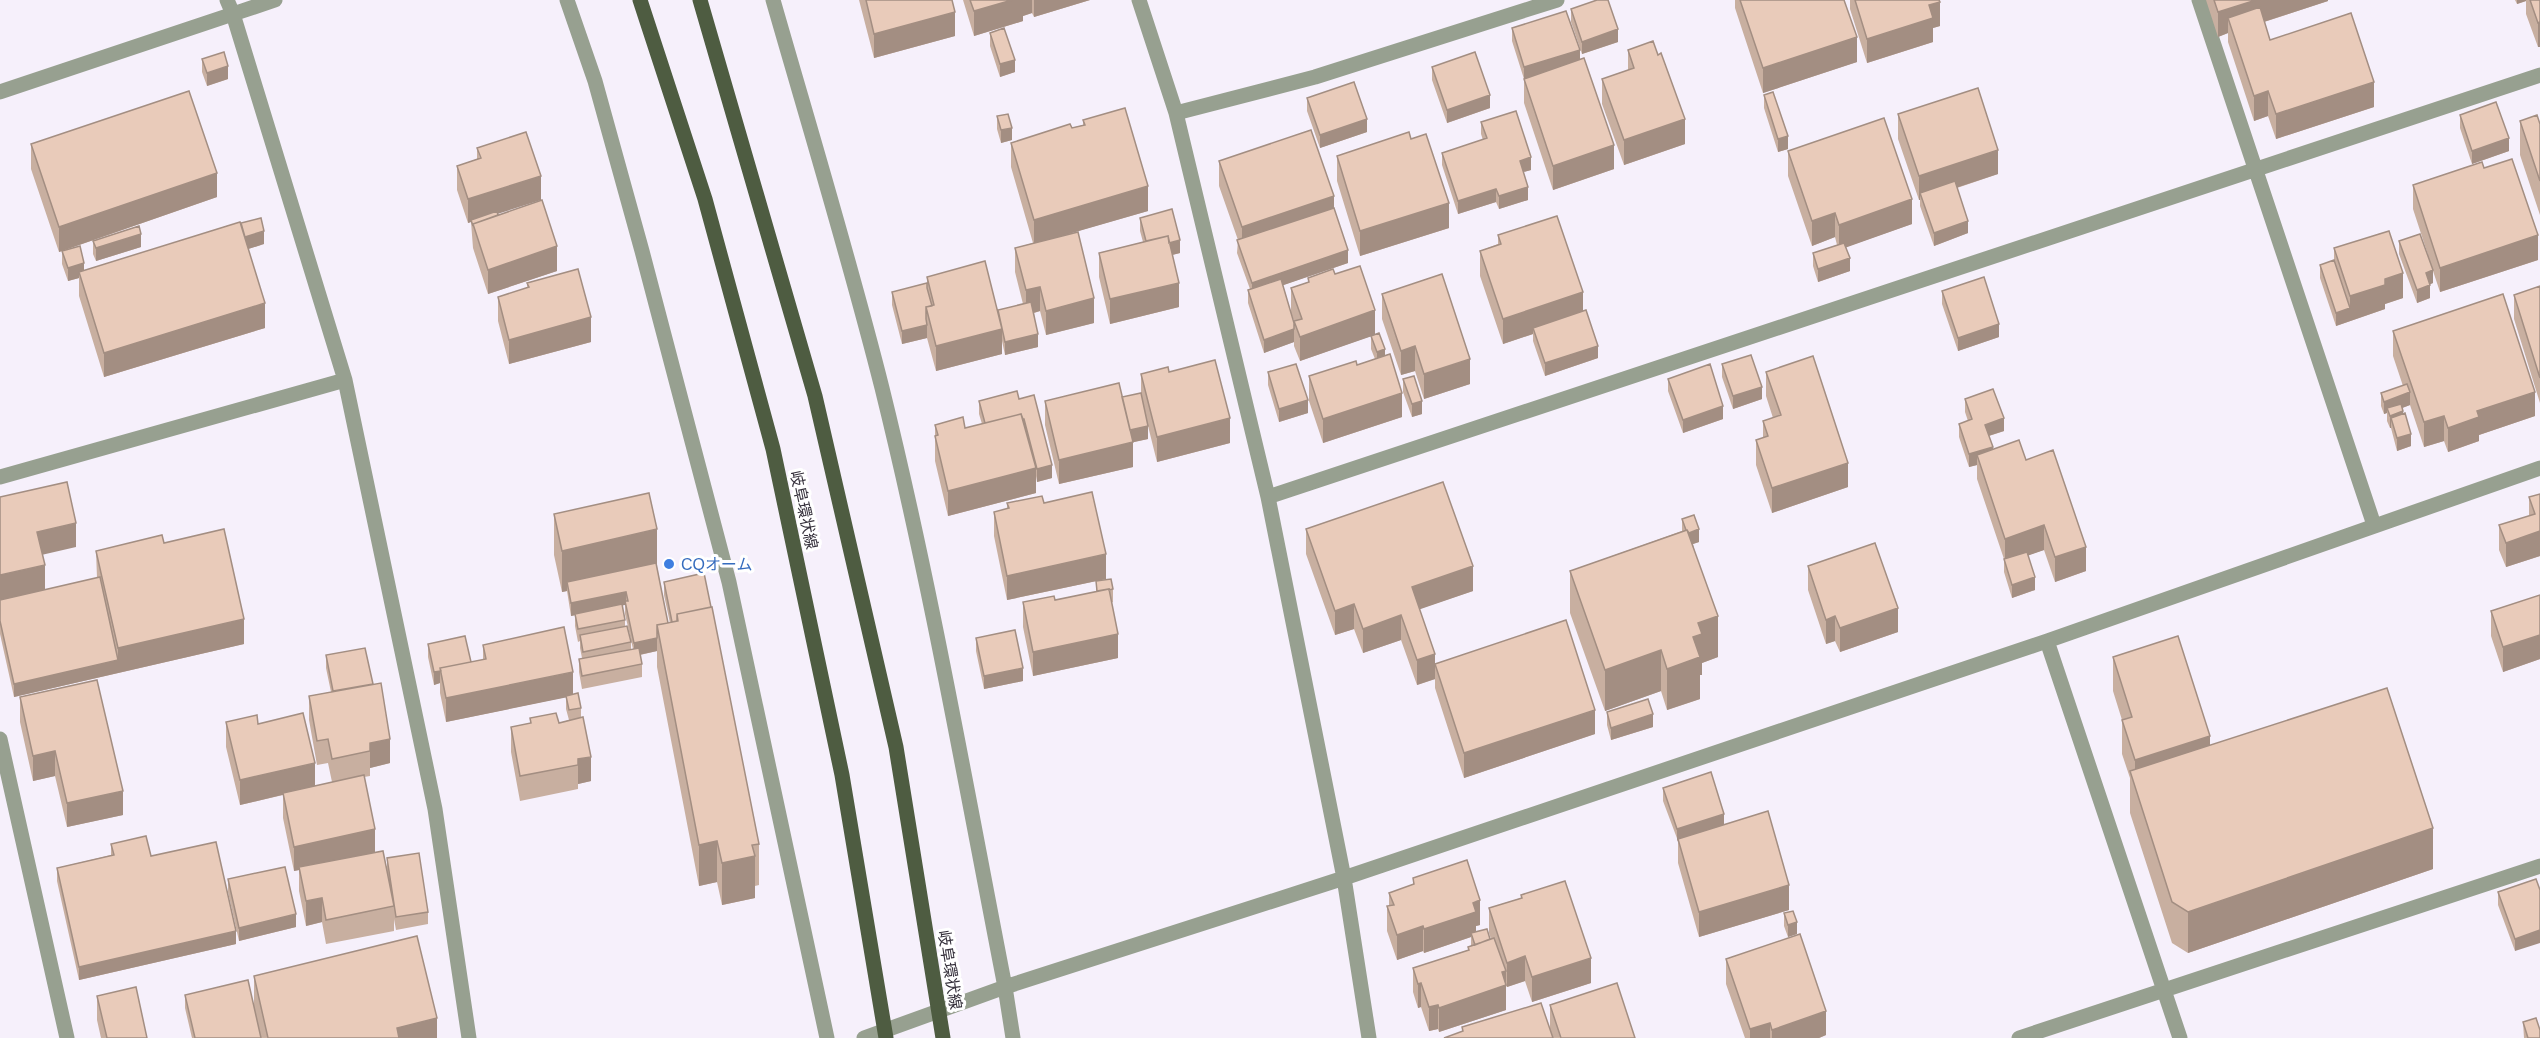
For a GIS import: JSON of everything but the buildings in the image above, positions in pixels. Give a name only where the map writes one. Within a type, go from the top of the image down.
[{"type":"main road","name":"岐阜環状線","points":[[640,0],[705,199],[773,449],[842,775],[886,1038]]},
{"type":"main road","name":"岐阜環状線","points":[[700,0],[815,396],[896,747],[943,1038]]},
{"type":"street","points":[[0,92],[230,7],[275,0]]},
{"type":"street","points":[[567,0],[595,81],[729,582],[827,1038]]},
{"type":"street","points":[[773,0],[846,252],[882,388],[930,598],[1013,1038]]},
{"type":"street","points":[[1139,0],[1176,113],[1268,497],[1344,878],[1369,1038]]},
{"type":"street","points":[[1176,113],[1315,77],[1557,0]]},
{"type":"street","points":[[2199,0],[2254,171],[2374,525]]},
{"type":"street","points":[[230,7],[345,380],[435,809],[469,1038]]},
{"type":"street","points":[[1268,497],[2540,75]]},
{"type":"street","points":[[0,477],[345,380]]},
{"type":"street","points":[[864,1038],[1005,987],[1344,878],[2047,641],[2540,468]]},
{"type":"street","points":[[2047,641],[2180,1038]]},
{"type":"street","points":[[0,739],[67,1038]]},
{"type":"street","points":[[2019,1038],[2540,866]]},
{"type":"place","name":"CQオーム","points":[[669,564]]}]
